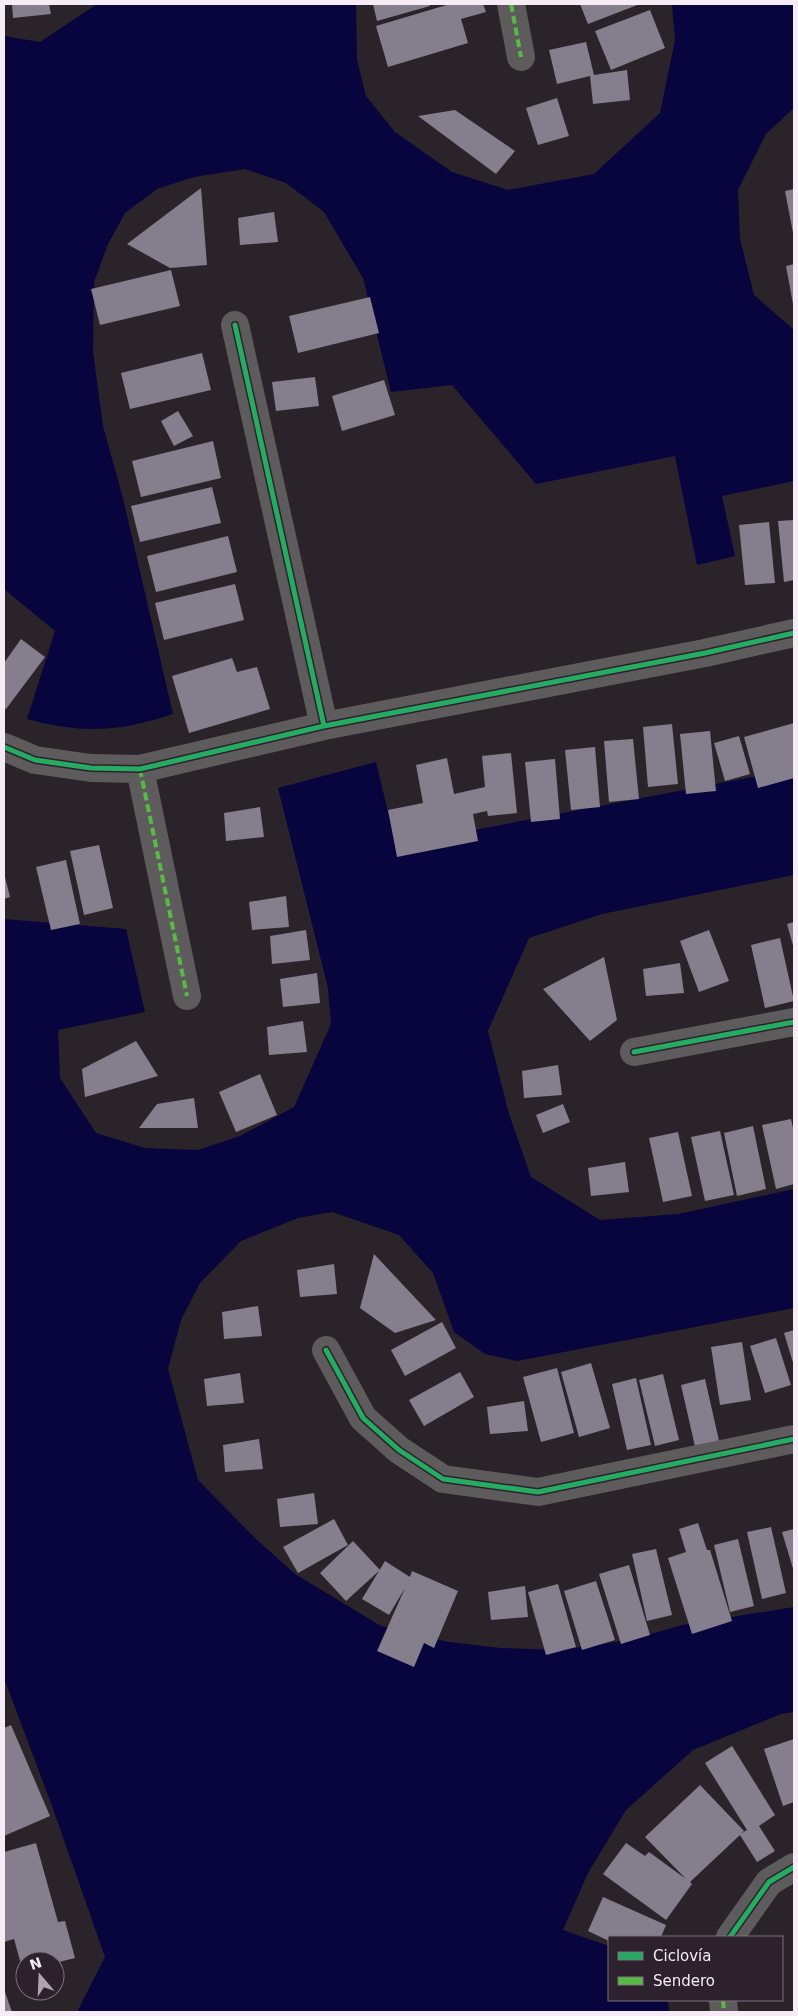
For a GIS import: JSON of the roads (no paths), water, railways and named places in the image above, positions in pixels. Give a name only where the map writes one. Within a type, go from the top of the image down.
[{"type":"street","points":[[511,4],[520,57]]},
{"type":"street","points":[[235,325],[324,726]]},
{"type":"street","points":[[4,747],[35,760],[91,768],[140,769],[324,726],[705,653],[794,633]]},
{"type":"street","points":[[140,769],[186,996]]},
{"type":"street","points":[[634,1052],[794,1022]]},
{"type":"street","points":[[326,1350],[363,1418],[399,1450],[443,1479],[538,1492],[794,1439]]},
{"type":"street","points":[[731,1936],[768,1882],[794,1868]]}]
